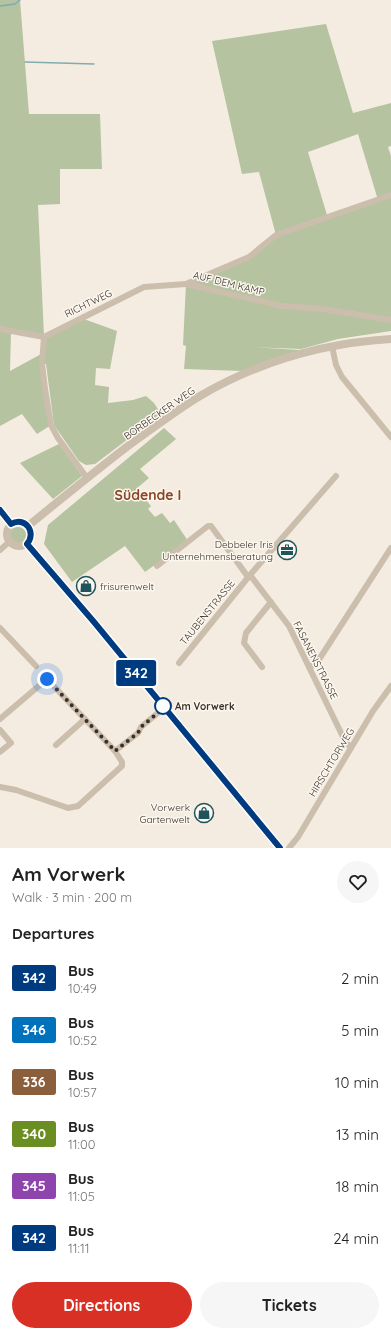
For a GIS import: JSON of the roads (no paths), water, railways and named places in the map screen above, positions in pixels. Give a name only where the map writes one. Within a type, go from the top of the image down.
[{"type":"street","name":"AUF DEM KAMP","points":[[186,284],[249,257],[276,235],[391,195]]},
{"type":"street","name":"AUF DEM KAMP","points":[[186,284],[282,306],[323,309],[391,320]]},
{"type":"street","name":"RICHTWEG","points":[[44,337],[144,288],[186,284]]},
{"type":"street","points":[[0,329],[44,337],[42,364],[51,425],[58,438],[87,478]]},
{"type":"street","name":"BORBECKER WEG","points":[[28,526],[87,478],[168,416],[200,396],[268,364],[296,355],[332,346],[358,342],[391,340]]},
{"type":"street","points":[[332,346],[336,365],[342,377],[391,437]]},
{"type":"street","points":[[249,576],[336,476]]},
{"type":"street","points":[[0,510],[11,524]]},
{"type":"street","points":[[21,522],[28,526],[31,537],[27,544],[19,547],[9,542],[6,537],[6,533],[11,524],[21,522]]},
{"type":"street","name":"FASANENSTRASSE","points":[[157,566],[198,533],[208,526],[211,526],[289,626],[345,741],[351,748]]},
{"type":"street","points":[[0,550],[9,542]]},
{"type":"street","points":[[27,544],[165,707],[280,848]]},
{"type":"street","points":[[310,667],[320,658],[391,548]]},
{"type":"street","name":"TAUBENSTRASSE","points":[[179,663],[249,576]]},
{"type":"street","points":[[262,667],[244,643],[246,633],[271,602]]},
{"type":"street","points":[[0,628],[36,666]]},
{"type":"street","points":[[0,719],[47,679],[115,751],[122,762],[122,766],[78,806],[68,808],[16,790],[0,787]]},
{"type":"street","name":"HIRSCHTORWEG","points":[[289,848],[298,837],[373,711],[391,686]]},
{"type":"street","points":[[115,751],[138,733],[141,727],[165,707]]},
{"type":"street","points":[[56,745],[85,719]]},
{"type":"street","points":[[0,730],[11,742],[0,752]]},
{"type":"waterway","points":[[0,6],[15,4],[20,0]]},
{"type":"waterway","points":[[25,62],[94,64]]},
{"type":"place","name":"Debbeler Iris Unternehmensberatung","points":[[287,550]]},
{"type":"place","name":"frisurenwelt","points":[[86,586]]},
{"type":"place","name":"Am Vorwerk","points":[[163,706]]},
{"type":"place","name":"Vorwerk Gartenwelt","points":[[204,813]]},
{"type":"district","name":"Südende I","points":[[148,495]]}]
